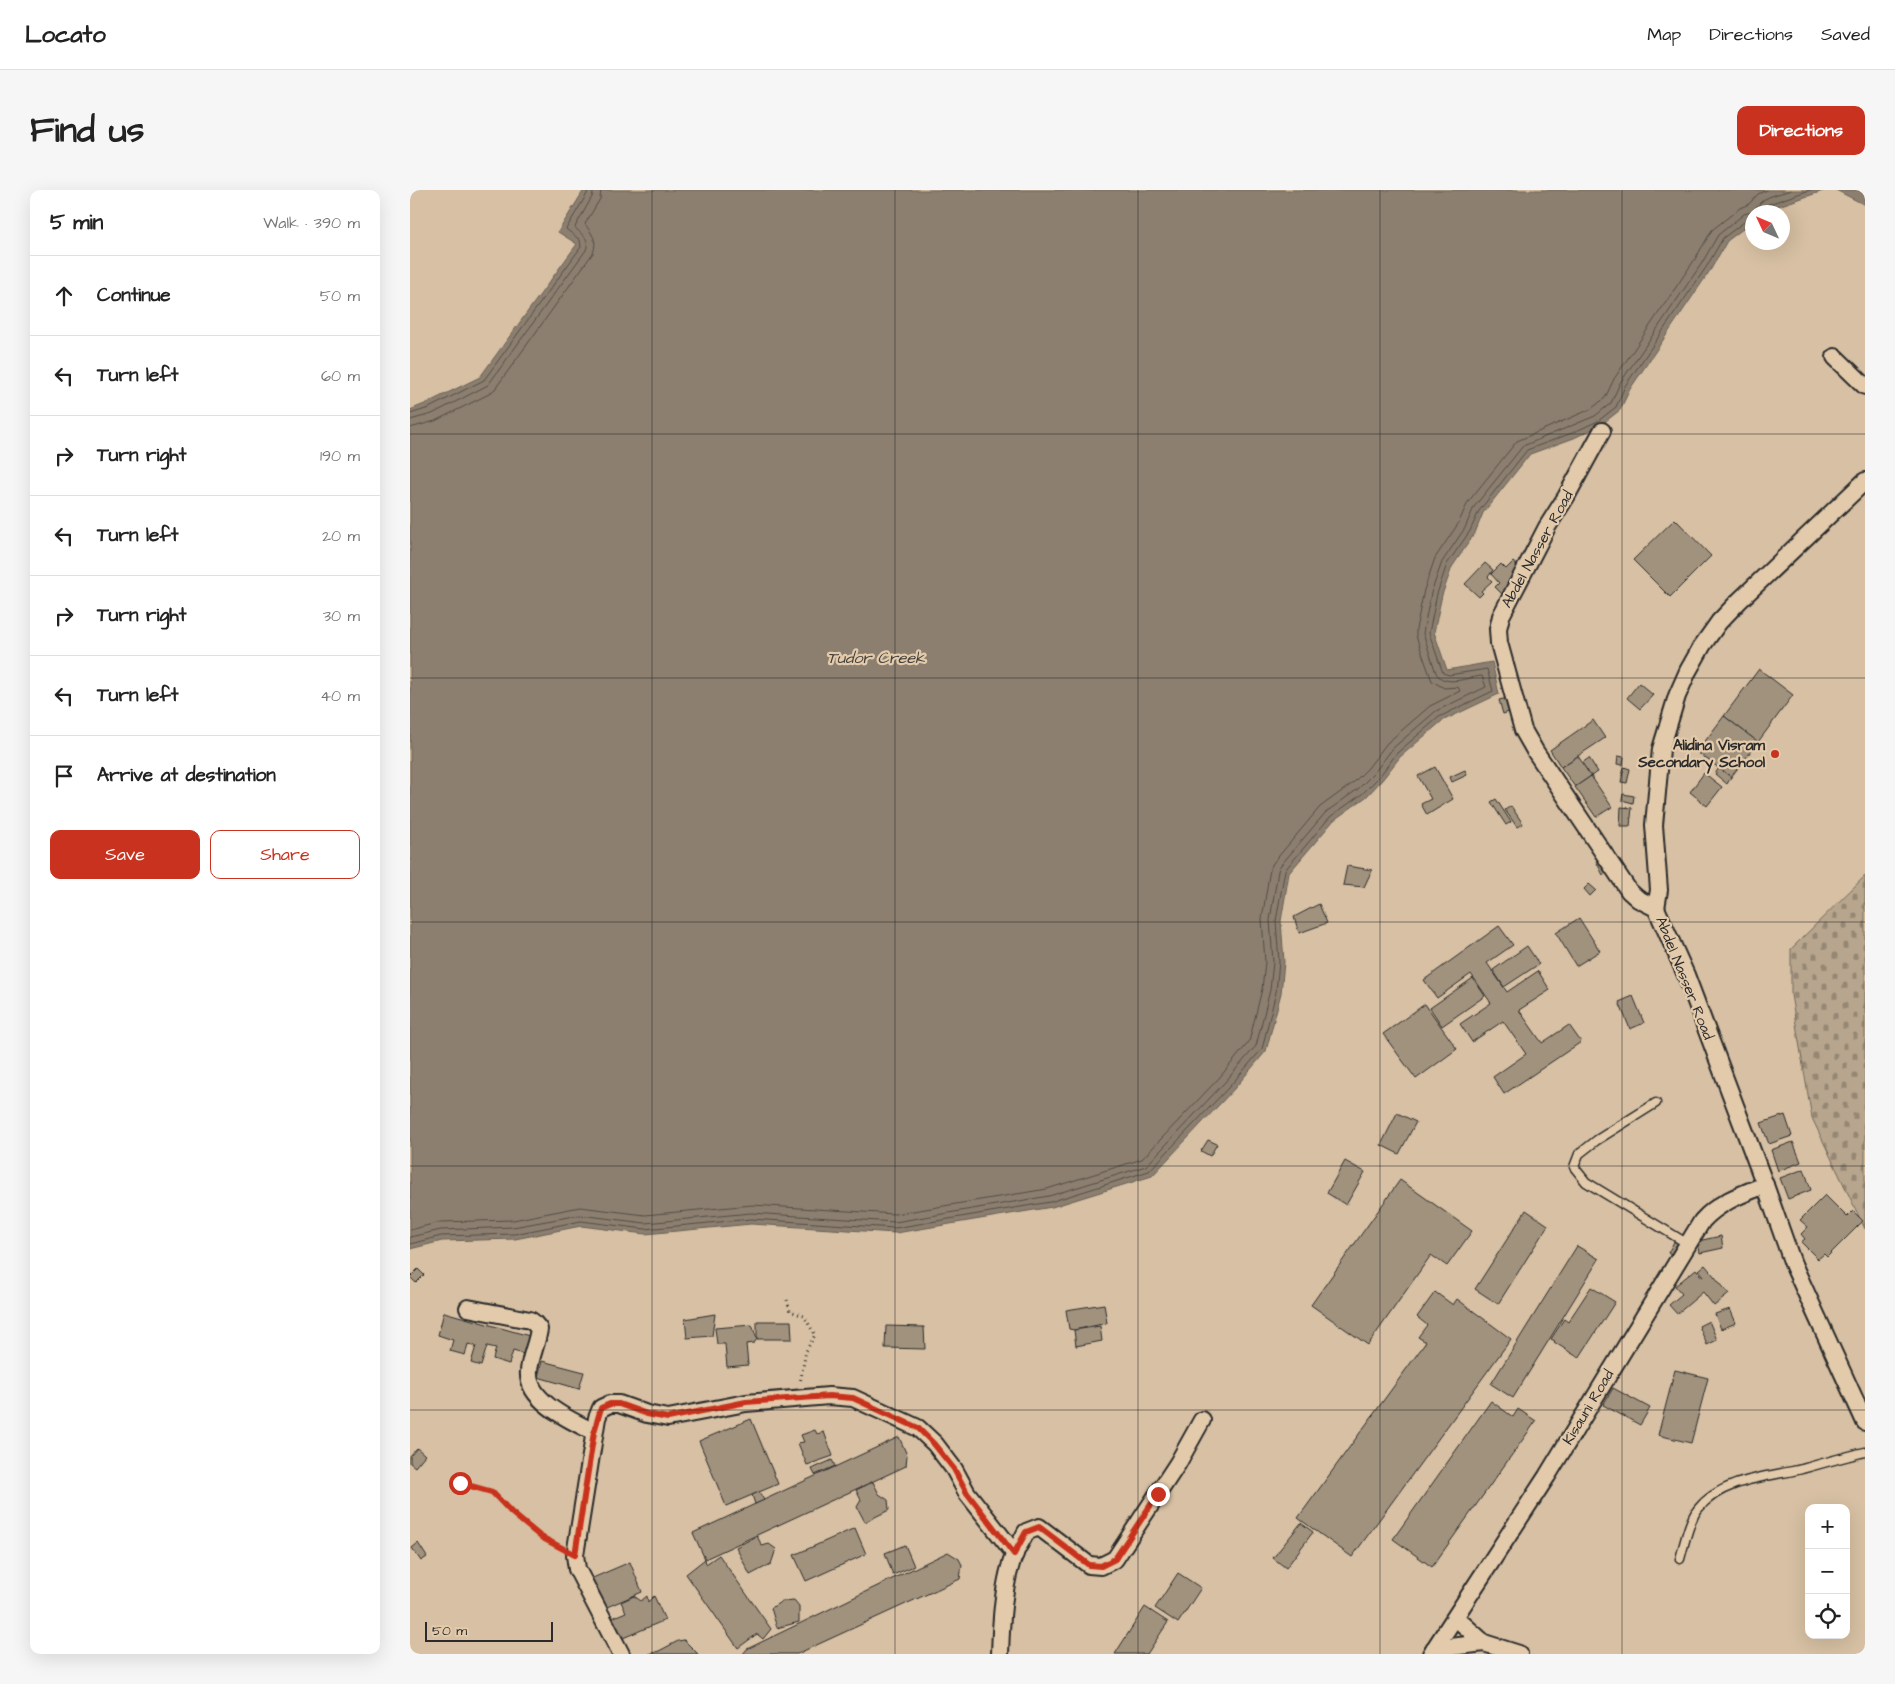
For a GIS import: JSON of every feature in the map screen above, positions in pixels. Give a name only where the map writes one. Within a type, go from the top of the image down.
[{"type":"street","points":[[1835,357],[1865,386]]},
{"type":"street","name":"Abdel Nasser Road","points":[[1602,431],[1507,602],[1498,629],[1499,643],[1526,737],[1629,891],[1638,900],[1656,908],[1686,975],[1766,1186],[1793,1264],[1865,1422]]},
{"type":"street","points":[[1656,908],[1658,890],[1654,825],[1661,749],[1677,696],[1688,671],[1702,646],[1719,622],[1865,481]]},
{"type":"street","name":"Kisauni Road","points":[[1432,1652],[1547,1476],[1696,1230],[1708,1215],[1739,1195],[1766,1186]]},
{"type":"street","points":[[468,1308],[530,1320],[534,1323],[539,1330],[529,1369],[532,1387],[557,1413],[594,1432]]},
{"type":"street","points":[[621,1654],[576,1569],[575,1555],[594,1432],[601,1408],[610,1404],[619,1404],[647,1414],[668,1418],[746,1402],[829,1396],[853,1398],[918,1428],[949,1463],[967,1493],[1014,1554]]},
{"type":"street","points":[[1000,1654],[1001,1626],[1007,1585],[1014,1554],[1026,1532],[1039,1527],[1089,1565],[1101,1566],[1115,1559],[1173,1471],[1202,1420]]},
{"type":"street","points":[[1456,1618],[1484,1643],[1519,1654]]},
{"type":"street","points":[[1432,1652],[1484,1643]]},
{"type":"lane","points":[[1656,1103],[1597,1140],[1580,1154],[1574,1167],[1586,1182],[1688,1244]]},
{"type":"lane","points":[[1680,1559],[1694,1514],[1712,1497],[1726,1489],[1751,1480],[1865,1452]]},
{"type":"path","points":[[787,1300],[790,1311],[804,1316],[815,1335],[806,1351],[797,1398]]},
{"type":"path","points":[[460,1483],[492,1492],[512,1513],[541,1537],[575,1555]]},
{"type":"green space","points":[[1865,876],[1865,1229],[1812,1118],[1791,995],[1791,949]]},
{"type":"water","name":"Tudor Creek","points":[[584,190],[1826,190],[1781,205],[1745,205],[1745,227],[1727,241],[1711,269],[1630,389],[1620,410],[1601,425],[1574,438],[1530,454],[1483,513],[1475,533],[1452,567],[1442,595],[1434,632],[1447,670],[1492,662],[1499,694],[1442,721],[1400,757],[1366,797],[1334,820],[1289,873],[1281,921],[1284,962],[1281,993],[1266,1051],[1234,1089],[1152,1176],[1052,1207],[896,1233],[751,1224],[645,1234],[581,1226],[515,1239],[442,1241],[410,1249],[410,410],[480,377],[577,244],[558,232]]},
{"type":"water","points":[[1836,190],[1865,190],[1865,205]]},
{"type":"building","points":[[1675,519],[1711,556],[1670,597],[1633,560]]},
{"type":"building","points":[[1513,562],[1520,568],[1513,574],[1517,578],[1502,594],[1495,587],[1499,583],[1491,574],[1501,564],[1506,569]]},
{"type":"building","points":[[1485,563],[1493,570],[1488,577],[1492,581],[1481,591],[1483,593],[1479,597],[1465,584]]},
{"type":"building","points":[[1759,669],[1793,695],[1758,742],[1724,716]]},
{"type":"building","points":[[1639,683],[1653,695],[1640,709],[1627,698]]},
{"type":"building","points":[[1508,698],[1512,711],[1503,714],[1499,700]]},
{"type":"building","points":[[1724,716],[1758,742],[1731,777],[1697,752]]},
{"type":"building","points":[[1593,720],[1605,738],[1561,767],[1550,750]]},
{"type":"building","points":[[1578,756],[1591,776],[1575,787],[1561,767]]},
{"type":"building","points":[[1618,756],[1624,757],[1623,765],[1617,764]]},
{"type":"building","points":[[1589,758],[1598,772],[1591,776],[1582,763]]},
{"type":"building","points":[[1435,767],[1453,799],[1427,815],[1421,804],[1431,799],[1418,776]]},
{"type":"building","points":[[1624,767],[1630,769],[1627,783],[1621,782]]},
{"type":"building","points":[[1719,768],[1731,777],[1727,784],[1715,774]]},
{"type":"building","points":[[1465,770],[1467,775],[1452,782],[1450,777]]},
{"type":"building","points":[[1704,773],[1722,787],[1707,806],[1690,792]]},
{"type":"building","points":[[1591,776],[1612,807],[1596,817],[1575,787]]},
{"type":"building","points":[[1623,794],[1634,796],[1633,803],[1622,800]]},
{"type":"building","points":[[1496,799],[1511,822],[1506,825],[1491,802]]},
{"type":"building","points":[[1511,806],[1523,824],[1517,827],[1505,810]]},
{"type":"building","points":[[1621,807],[1632,808],[1630,826],[1620,826]]},
{"type":"building","points":[[1604,857],[1611,871],[1603,875],[1596,861]]},
{"type":"building","points":[[1347,866],[1372,870],[1364,887],[1343,885]]},
{"type":"building","points":[[1589,884],[1596,890],[1590,896],[1584,889]]},
{"type":"building","points":[[1319,904],[1327,923],[1299,933],[1294,917]]},
{"type":"building","points":[[1579,918],[1600,951],[1576,966],[1556,933]]},
{"type":"building","points":[[1499,926],[1513,945],[1487,963],[1507,992],[1538,971],[1550,990],[1519,1010],[1542,1043],[1569,1025],[1581,1042],[1504,1094],[1493,1077],[1526,1054],[1503,1021],[1472,1042],[1460,1024],[1491,1003],[1471,974],[1437,998],[1424,980]]},
{"type":"building","points":[[1527,946],[1539,964],[1504,987],[1493,970]]},
{"type":"building","points":[[1473,978],[1485,996],[1442,1026],[1430,1008]]},
{"type":"building","points":[[1633,996],[1644,1023],[1630,1029],[1619,1002]]},
{"type":"building","points":[[1425,1004],[1457,1049],[1416,1079],[1383,1034]]},
{"type":"building","points":[[1397,1113],[1416,1122],[1399,1154],[1381,1145]]},
{"type":"building","points":[[1785,1115],[1792,1136],[1769,1144],[1761,1123]]},
{"type":"building","points":[[1208,1140],[1217,1144],[1210,1156],[1201,1151]]},
{"type":"building","points":[[1793,1142],[1801,1162],[1778,1171],[1771,1150]]},
{"type":"building","points":[[1345,1161],[1365,1172],[1346,1205],[1327,1193]]},
{"type":"building","points":[[1804,1169],[1811,1190],[1788,1199],[1780,1178]]},
{"type":"building","points":[[1400,1180],[1472,1231],[1447,1266],[1431,1255],[1368,1345],[1311,1305]]},
{"type":"building","points":[[1825,1195],[1847,1217],[1853,1211],[1863,1221],[1827,1257],[1824,1254],[1818,1259],[1801,1242],[1805,1239],[1801,1234],[1808,1227],[1800,1220]]},
{"type":"building","points":[[1526,1210],[1548,1225],[1498,1304],[1475,1289]]},
{"type":"building","points":[[1721,1236],[1723,1248],[1700,1253],[1698,1241]]},
{"type":"building","points":[[1675,1240],[1682,1244],[1674,1257],[1668,1253]]},
{"type":"building","points":[[1577,1246],[1599,1259],[1513,1398],[1491,1384]]},
{"type":"building","points":[[1705,1265],[1729,1294],[1714,1306],[1703,1292],[1677,1314],[1669,1305],[1682,1294],[1675,1286],[1696,1269],[1702,1277],[1704,1276],[1699,1270]]},
{"type":"building","points":[[418,1269],[424,1275],[416,1283],[410,1277]]},
{"type":"building","points":[[1591,1287],[1615,1302],[1579,1358],[1551,1339],[1564,1319],[1568,1322]]},
{"type":"building","points":[[1435,1292],[1453,1305],[1457,1299],[1511,1339],[1352,1557],[1298,1518],[1426,1342],[1418,1337],[1427,1325],[1417,1317]]},
{"type":"building","points":[[1104,1304],[1107,1323],[1074,1330],[1069,1329],[1066,1310]]},
{"type":"building","points":[[1730,1309],[1736,1323],[1721,1329],[1715,1314]]},
{"type":"building","points":[[444,1312],[533,1337],[527,1355],[513,1351],[509,1364],[493,1359],[496,1348],[487,1346],[481,1366],[471,1363],[476,1346],[468,1344],[465,1355],[450,1351],[453,1340],[438,1335]]},
{"type":"building","points":[[715,1314],[712,1336],[687,1338],[685,1319]]},
{"type":"building","points":[[757,1321],[791,1321],[792,1339],[757,1339]]},
{"type":"building","points":[[1709,1321],[1717,1340],[1707,1345],[1699,1326]]},
{"type":"building","points":[[752,1325],[757,1339],[754,1343],[746,1344],[748,1365],[727,1367],[725,1344],[717,1344],[715,1328]]},
{"type":"building","points":[[886,1326],[924,1327],[925,1349],[885,1348]]},
{"type":"building","points":[[1100,1326],[1102,1341],[1076,1346],[1074,1330]]},
{"type":"building","points":[[542,1361],[584,1372],[579,1389],[538,1377]]},
{"type":"building","points":[[1675,1370],[1708,1378],[1691,1443],[1658,1435]]},
{"type":"building","points":[[1613,1388],[1650,1408],[1640,1425],[1603,1405]]},
{"type":"building","points":[[1491,1401],[1513,1417],[1518,1409],[1536,1421],[1432,1567],[1393,1539]]},
{"type":"building","points":[[751,1419],[778,1484],[726,1506],[699,1441]]},
{"type":"building","points":[[815,1430],[817,1434],[824,1432],[833,1456],[807,1465],[798,1443],[804,1442],[801,1435]]},
{"type":"building","points":[[899,1437],[907,1455],[906,1466],[705,1559],[693,1533]]},
{"type":"building","points":[[417,1448],[425,1455],[415,1467],[410,1463],[410,1456]]},
{"type":"building","points":[[832,1460],[835,1466],[815,1475],[812,1469]]},
{"type":"building","points":[[873,1482],[879,1494],[888,1500],[889,1510],[865,1522],[857,1507],[861,1500],[856,1490]]},
{"type":"building","points":[[759,1492],[764,1500],[755,1504],[752,1495]]},
{"type":"building","points":[[1301,1523],[1313,1532],[1286,1568],[1273,1558]]},
{"type":"building","points":[[855,1528],[866,1554],[806,1581],[794,1555]]},
{"type":"building","points":[[757,1536],[762,1546],[769,1544],[776,1549],[771,1564],[750,1575],[736,1547]]},
{"type":"building","points":[[418,1543],[427,1557],[421,1561],[412,1548]]},
{"type":"building","points":[[905,1545],[914,1566],[893,1575],[885,1553]]},
{"type":"building","points":[[948,1552],[959,1559],[962,1565],[960,1579],[797,1654],[743,1654],[747,1649]]},
{"type":"building","points":[[719,1555],[771,1629],[763,1639],[757,1634],[738,1648],[686,1574],[705,1559],[706,1564]]},
{"type":"building","points":[[630,1562],[642,1592],[600,1610],[588,1580]]},
{"type":"building","points":[[1178,1573],[1201,1588],[1178,1623],[1155,1608]]},
{"type":"building","points":[[634,1596],[641,1601],[647,1596],[648,1602],[654,1596],[665,1620],[616,1641],[607,1620],[626,1612],[621,1602]]},
{"type":"building","points":[[794,1600],[799,1606],[799,1622],[777,1628],[771,1608],[782,1601]]},
{"type":"building","points":[[1145,1607],[1168,1622],[1147,1654],[1115,1654]]},
{"type":"building","points":[[684,1640],[698,1654],[649,1654],[678,1641]]},
{"type":"place","name":"Alidina Visram Secondary School","points":[[1775,754]]},
{"type":"route","points":[[460,1483],[492,1492],[512,1513],[541,1537],[575,1555],[594,1432],[601,1408],[610,1404],[619,1404],[647,1414],[668,1418],[746,1402],[829,1396],[853,1398],[918,1428],[954,1469],[967,1493],[1014,1554],[1026,1532],[1039,1527],[1089,1565],[1101,1566],[1115,1559],[1158,1494]]}]
